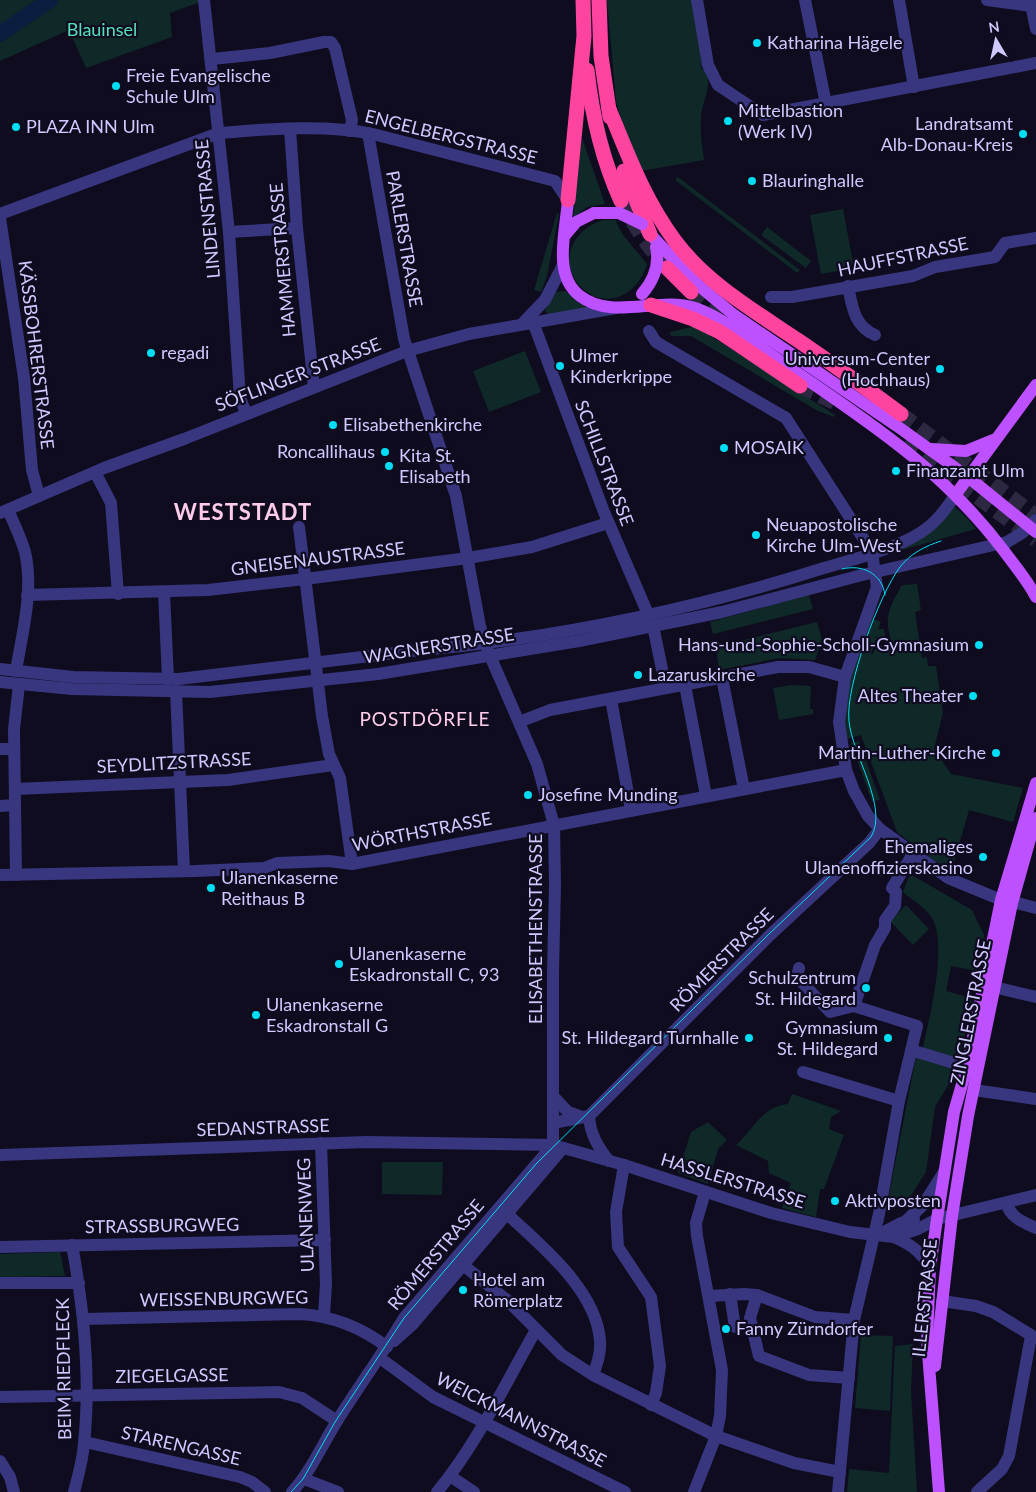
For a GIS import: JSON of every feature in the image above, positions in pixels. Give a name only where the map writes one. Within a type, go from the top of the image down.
[{"type":"highway","points":[[583,0],[584,36],[591,99],[600,146],[608,172],[622,201]]},
{"type":"highway","points":[[599,0],[601,56],[617,152],[649,235]]},
{"type":"highway","points":[[568,200],[584,36]]},
{"type":"highway","points":[[609,109],[627,157],[640,184],[676,242],[688,256],[709,277],[738,300],[901,414]]},
{"type":"highway","points":[[667,268],[691,292]]},
{"type":"highway","points":[[646,300],[720,332],[800,386]]},
{"type":"main road","points":[[568,200],[562,265],[566,277],[580,297],[603,306],[621,307],[646,300],[694,308],[725,323],[892,440],[956,494],[998,544],[1035,593]]},
{"type":"main road","points":[[565,235],[576,222],[594,213],[619,213],[649,235],[698,285],[734,315],[928,448],[1034,526]]},
{"type":"main road","points":[[646,300],[649,286],[657,267],[649,235]]},
{"type":"main road","name":"WAGNERSTRASSE","points":[[956,494],[1036,385]]},
{"type":"main road","points":[[928,448],[966,451],[975,449],[996,438]]},
{"type":"main road","name":"ZINGLERSTRASSE","points":[[1007,902],[1009,867],[1036,783]]},
{"type":"main road","name":"ZINGLERSTRASSE","points":[[937,1219],[954,1112],[988,986],[1007,902],[1036,818]]},
{"type":"main road","name":"ZINGLERSTRASSE","points":[[952,1216],[974,1090],[988,986]]},
{"type":"main road","name":"ILLERSTRASSE","points":[[932,1383],[952,1216]]},
{"type":"main road","name":"ILLERSTRASSE","points":[[937,1219],[930,1268],[927,1340],[928,1364],[932,1383],[939,1492]]},
{"type":"street","name":"LINDENSTRASSE","points":[[204,0],[212,59],[229,232],[240,398],[246,413]]},
{"type":"street","points":[[697,0],[708,65],[718,85],[758,112],[768,115],[1036,62]]},
{"type":"street","points":[[805,0],[826,104]]},
{"type":"street","points":[[899,0],[914,87]]},
{"type":"street","points":[[987,0],[1031,3],[1036,29]]},
{"type":"street","points":[[212,59],[270,53],[331,42],[335,48],[352,120],[350,131]]},
{"type":"street","name":"ENGELBERGSTRASSE","points":[[0,216],[218,133],[290,129],[368,133],[555,181],[568,200]]},
{"type":"street","name":"HAMMERSTRASSE","points":[[290,129],[297,228],[314,387]]},
{"type":"street","name":"PARLERSTRASSE","points":[[368,133],[407,351]]},
{"type":"street","name":"ENGELBERGSTRASSE","points":[[555,181],[571,168]]},
{"type":"street","name":"KÄSSBOHRERSTRASSE","points":[[0,216],[24,378],[32,470],[39,496]]},
{"type":"street","points":[[229,232],[297,228]]},
{"type":"street","name":"HAUFFSTRASSE","points":[[771,297],[792,297],[912,276],[935,268],[994,256],[1005,243],[1036,238]]},
{"type":"street","points":[[527,323],[545,300],[562,265]]},
{"type":"street","points":[[848,286],[855,317],[864,328],[875,335]]},
{"type":"street","name":"SÖFLINGER STRASSE","points":[[4,511],[95,472],[407,351],[469,334],[621,307]]},
{"type":"street","name":"SCHILLSTRASSE","points":[[527,323],[606,517],[651,620],[666,688]]},
{"type":"street","points":[[649,331],[656,342],[786,418],[872,552],[876,572],[876,591],[845,677],[839,722],[846,770],[857,798],[868,816],[880,829],[948,878],[1007,902],[1036,908]]},
{"type":"street","points":[[407,351],[456,496],[485,643]]},
{"type":"street","points":[[95,472],[111,503],[118,594]]},
{"type":"street","name":"WAGNERSTRASSE","points":[[0,682],[72,689],[226,692],[318,682],[490,656],[651,620],[770,585],[872,552],[920,534],[940,517],[956,494]]},
{"type":"street","points":[[4,511],[19,535],[28,568],[27,595],[16,671]]},
{"type":"street","name":"GNEISENAUSTRASSE","points":[[27,595],[118,594],[208,590],[468,558],[532,547],[606,517]]},
{"type":"street","name":"WAGNERSTRASSE","points":[[0,669],[73,677],[168,679],[485,643],[722,612],[876,572],[998,544],[1015,538],[1034,526]]},
{"type":"street","points":[[299,527],[326,740],[333,766],[340,778],[352,864]]},
{"type":"street","points":[[164,592],[168,679]]},
{"type":"street","name":"ELISABETHENSTRASSE","points":[[485,643],[537,764],[554,825],[555,885],[552,973],[553,1123],[558,1147]]},
{"type":"street","points":[[519,722],[550,710],[786,666],[816,668],[845,677]]},
{"type":"street","points":[[722,678],[744,789]]},
{"type":"street","points":[[16,875],[14,749],[15,713],[19,685]]},
{"type":"street","points":[[685,685],[706,796]]},
{"type":"street","points":[[176,692],[184,871]]},
{"type":"street","points":[[611,699],[631,810]]},
{"type":"street","points":[[0,749],[14,749]]},
{"type":"street","name":"SEYDLITZSTRASSE","points":[[15,789],[228,780],[333,766]]},
{"type":"street","name":"WÖRTHSTRASSE","points":[[0,875],[264,868],[277,863],[329,862],[352,864],[846,770]]},
{"type":"street","points":[[0,806],[15,805]]},
{"type":"street","name":"RÖMERSTRASSE","points":[[586,1116],[770,935],[868,844],[880,829]]},
{"type":"street","points":[[854,1006],[875,946],[885,928],[885,920],[895,906],[896,892],[892,888],[913,854]]},
{"type":"street","points":[[799,968],[797,977],[830,1012],[854,1006],[917,1026],[899,1101],[877,1235],[854,1320],[838,1492]]},
{"type":"street","points":[[988,986],[1036,996]]},
{"type":"street","name":"ZINGLERSTRASSE","points":[[911,1050],[967,1067]]},
{"type":"street","points":[[803,1072],[899,1101]]},
{"type":"street","points":[[974,1090],[1036,1099]]},
{"type":"street","points":[[553,1096],[568,1112],[586,1116]]},
{"type":"street","points":[[553,1123],[586,1116]]},
{"type":"street","points":[[586,1116],[600,1150],[609,1161]]},
{"type":"street","name":"SEDANSTRASSE","points":[[0,1155],[321,1144],[527,1144],[558,1147]]},
{"type":"street","name":"ULANENWEG","points":[[321,1144],[326,1284],[324,1315]]},
{"type":"street","points":[[540,1167],[558,1147]]},
{"type":"street","name":"HASSLERSTRASSE","points":[[558,1147],[624,1165],[705,1192],[815,1224],[894,1237]]},
{"type":"street","points":[[624,1165],[616,1212],[618,1247],[651,1297],[660,1366],[656,1393],[651,1405]]},
{"type":"street","name":"RÖMERSTRASSE","points":[[383,1352],[412,1325],[507,1214],[540,1167]]},
{"type":"street","name":"RÖMERSTRASSE","points":[[292,1492],[304,1479],[337,1421],[404,1318],[540,1167]]},
{"type":"street","points":[[877,1235],[907,1220],[929,1197],[944,1172]]},
{"type":"street","points":[[694,1492],[716,1436],[720,1416],[722,1370],[710,1296],[697,1236],[696,1223],[705,1192]]},
{"type":"street","points":[[907,1220],[937,1219],[1036,1195]]},
{"type":"street","points":[[1006,1203],[1009,1211],[1015,1217],[1036,1228]]},
{"type":"street","points":[[507,1214],[554,1258],[577,1286],[596,1323],[600,1342],[599,1358],[594,1375]]},
{"type":"street","points":[[894,1237],[918,1229],[937,1219]]},
{"type":"street","points":[[894,1237],[907,1243],[920,1253],[930,1268]]},
{"type":"street","name":"STRASSBURGWEG","points":[[0,1247],[325,1240]]},
{"type":"street","name":"BEIM RIEDFLECK","points":[[72,1246],[84,1319],[85,1395],[84,1442],[74,1492]]},
{"type":"street","points":[[463,1265],[507,1300],[562,1355],[594,1375],[716,1436],[794,1463],[840,1472]]},
{"type":"street","points":[[0,1283],[79,1282]]},
{"type":"street","points":[[710,1296],[730,1294],[757,1295],[815,1317],[854,1320]]},
{"type":"street","points":[[730,1294],[734,1327]]},
{"type":"street","points":[[757,1295],[750,1318],[759,1356],[809,1375],[849,1378]]},
{"type":"street","points":[[942,1300],[976,1306],[992,1312],[1034,1337],[1009,1456],[1002,1469],[977,1492]]},
{"type":"street","name":"WEISSENBURGWEG","points":[[84,1319],[324,1315],[373,1337],[383,1352]]},
{"type":"street","points":[[437,1492],[450,1476],[484,1422],[536,1330]]},
{"type":"street","name":"WEICKMANNSTRASSE","points":[[383,1352],[433,1397],[617,1490]]},
{"type":"street","name":"ZIEGELGASSE","points":[[0,1397],[279,1392],[302,1398],[337,1421]]},
{"type":"street","name":"STARENGASSE","points":[[84,1442],[240,1477],[252,1482],[265,1492]]},
{"type":"street","points":[[0,1462],[10,1477],[14,1492]]},
{"type":"street","points":[[450,1476],[474,1492]]},
{"type":"street","points":[[304,1479],[338,1492]]},
{"type":"green space","name":"Blauinsel","points":[[0,0],[206,0],[170,13],[172,37],[86,68],[69,30],[0,61]]},
{"type":"green space","points":[[607,0],[693,0],[702,49],[701,69],[706,69],[708,75],[701,116],[704,160],[641,171],[624,129],[616,101]]},
{"type":"green space","points":[[582,138],[605,204],[587,207],[573,218]]},
{"type":"green space","points":[[678,177],[800,270],[797,273],[675,180]]},
{"type":"green space","points":[[843,209],[854,268],[821,274],[810,215]]},
{"type":"green space","points":[[557,213],[559,214],[547,276],[541,292],[534,290]]},
{"type":"green space","points":[[604,220],[615,220],[623,235],[647,264],[643,275],[636,285],[619,297],[609,299],[599,298],[579,285],[570,265],[572,246],[578,237],[594,224]]},
{"type":"green space","points":[[767,227],[811,261],[806,268],[761,235]]},
{"type":"green space","points":[[565,291],[586,307],[585,309],[549,316],[545,310],[556,292]]},
{"type":"green space","points":[[695,326],[835,415],[834,417],[818,411],[691,336],[671,336],[670,332]]},
{"type":"green space","points":[[525,351],[541,392],[489,412],[473,371]]},
{"type":"green space","points":[[955,507],[976,529],[891,553]]},
{"type":"green space","points":[[917,584],[921,610],[915,612],[922,658],[927,657],[928,666],[936,666],[943,713],[934,749],[951,774],[1023,788],[1013,822],[969,810],[952,870],[933,860],[897,832],[861,735],[844,740],[845,692],[877,604],[873,619],[881,622],[878,629],[884,629],[886,641],[877,637],[872,655],[876,648],[880,649],[881,645],[890,648],[888,616],[902,585]]},
{"type":"green space","points":[[809,595],[813,609],[713,634],[710,622]]},
{"type":"green space","points":[[817,622],[822,640],[815,660],[780,658],[719,670],[716,647]]},
{"type":"green space","points":[[792,685],[811,686],[810,709],[813,709],[813,714],[779,720],[773,688]]},
{"type":"green space","points":[[859,741],[880,800],[872,801],[853,749],[851,743]]},
{"type":"green space","points":[[910,874],[972,910],[984,935],[977,971],[951,966],[946,991],[972,998],[960,1059],[923,1048],[936,979],[938,942],[936,927],[930,915],[903,892]]},
{"type":"green space","points":[[906,905],[929,929],[913,945],[890,921]]},
{"type":"green space","points":[[916,1057],[955,1068],[951,1080],[935,1107],[926,1172],[908,1200],[886,1210]]},
{"type":"green space","points":[[792,1094],[841,1111],[831,1117],[829,1129],[844,1135],[824,1189],[820,1189],[816,1217],[782,1208],[791,1183],[769,1173],[768,1161],[736,1145],[759,1119],[771,1109],[788,1104]]},
{"type":"green space","points":[[708,1122],[727,1140],[718,1149],[708,1184],[678,1173],[691,1132]]},
{"type":"green space","points":[[382,1162],[443,1162],[442,1195],[382,1194]]},
{"type":"green space","points":[[60,1252],[65,1276],[0,1277],[0,1254]]},
{"type":"green space","points":[[861,1335],[893,1336],[890,1411],[855,1408]]},
{"type":"green space","points":[[913,1344],[911,1391],[917,1492],[847,1492],[849,1469],[889,1473],[895,1346]]},
{"type":"waterway","points":[[0,34],[50,0]]},
{"type":"tunnel","points":[[621,201],[642,237],[663,264]]},
{"type":"tunnel","points":[[691,292],[736,324]]},
{"type":"tunnel","points":[[800,386],[835,403]]},
{"type":"tunnel","points":[[901,414],[1036,516]]},
{"type":"tunnel","points":[[904,443],[1036,540]]},
{"type":"tram line","points":[[291,1492],[303,1479],[335,1422],[404,1318],[536,1164],[769,934],[871,837],[875,825],[876,811],[849,721],[852,687],[865,642],[892,580],[900,567],[913,554],[941,541]]},
{"type":"tram line","points":[[842,569],[857,568],[870,572],[880,581],[885,595]]},
{"type":"place","name":"Katharina Hägele","points":[[757,43]]},
{"type":"place","name":"Freie Evangelische Schule Ulm","points":[[116,86]]},
{"type":"place","name":"Mittelbastion (Werk IV)","points":[[728,121]]},
{"type":"place","name":"PLAZA INN Ulm","points":[[16,127]]},
{"type":"place","name":"Landratsamt Alb-Donau-Kreis","points":[[1023,134]]},
{"type":"place","name":"Blauringhalle","points":[[752,181]]},
{"type":"place","name":"regadi","points":[[151,353]]},
{"type":"place","name":"Ulmer Kinderkrippe","points":[[560,366]]},
{"type":"place","name":"Universum-Center (Hochhaus)","points":[[940,369]]},
{"type":"place","name":"Elisabethenkirche","points":[[333,425]]},
{"type":"place","name":"MOSAIK","points":[[724,448]]},
{"type":"place","name":"Roncallihaus","points":[[385,452]]},
{"type":"place","name":"Kita St. Elisabeth","points":[[389,466]]},
{"type":"place","name":"Finanzamt Ulm","points":[[896,471]]},
{"type":"place","name":"Neuapostolische Kirche Ulm-West","points":[[756,535]]},
{"type":"place","name":"Hans-und-Sophie-Scholl-Gymnasium","points":[[979,645]]},
{"type":"place","name":"Lazaruskirche","points":[[638,675]]},
{"type":"place","name":"Altes Theater","points":[[973,696]]},
{"type":"place","name":"Martin-Luther-Kirche","points":[[996,753]]},
{"type":"place","name":"Josefine Munding","points":[[528,795]]},
{"type":"place","name":"Ehemaliges Ulanenoffizierskasino","points":[[983,857]]},
{"type":"place","name":"Ulanenkaserne Reithaus B","points":[[211,888]]},
{"type":"place","name":"Ulanenkaserne Eskadronstall C, 93","points":[[339,964]]},
{"type":"place","name":"Schulzentrum St. Hildegard","points":[[866,988]]},
{"type":"place","name":"Ulanenkaserne Eskadronstall G","points":[[256,1015]]},
{"type":"place","name":"St. Hildegard Turnhalle","points":[[749,1038]]},
{"type":"place","name":"Gymnasium St. Hildegard","points":[[888,1038]]},
{"type":"place","name":"Aktivposten","points":[[835,1201]]},
{"type":"place","name":"Hotel am Römerplatz","points":[[463,1290]]},
{"type":"place","name":"Fanny Zürndorfer","points":[[726,1329]]},
{"type":"district","name":"WESTSTADT","points":[[243,512]]},
{"type":"district","name":"POSTDÖRFLE","points":[[425,719]]}]
